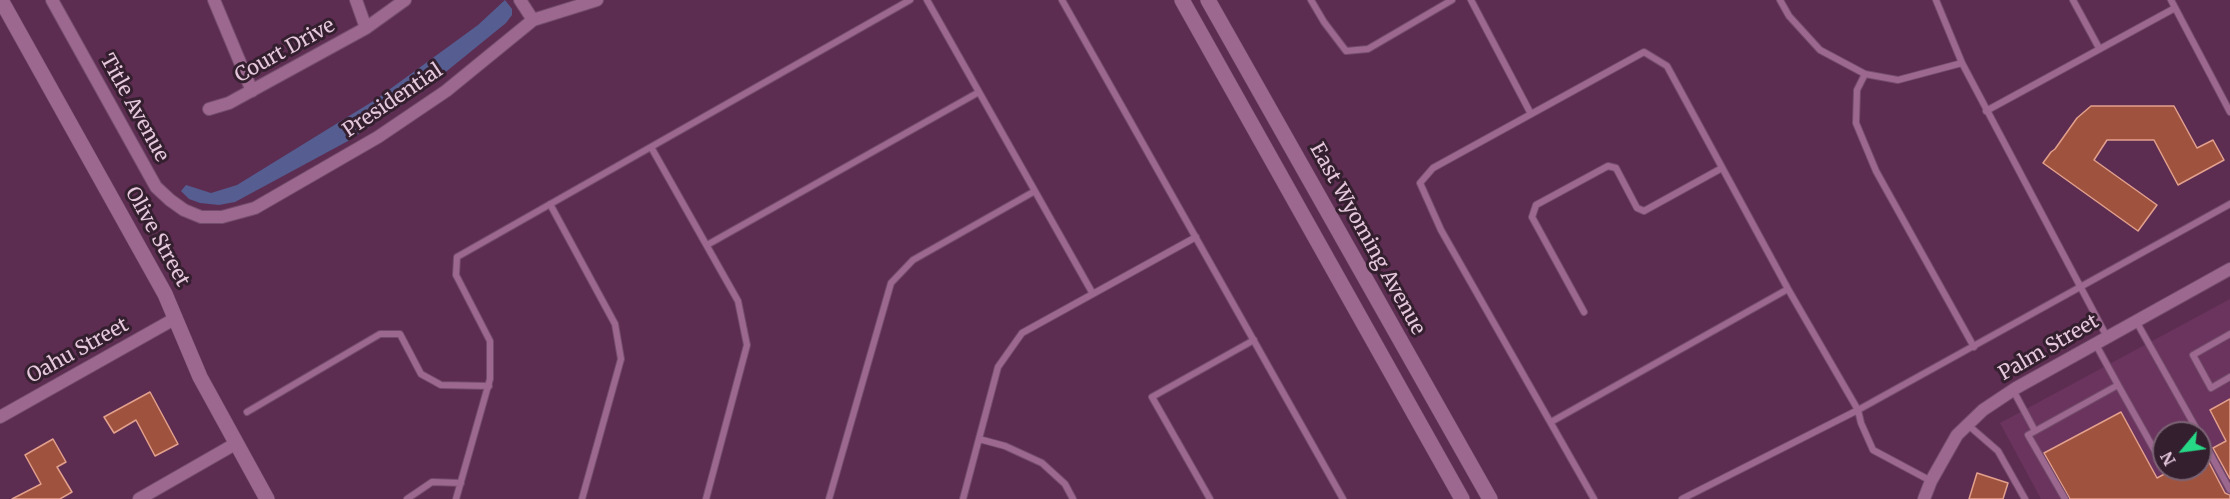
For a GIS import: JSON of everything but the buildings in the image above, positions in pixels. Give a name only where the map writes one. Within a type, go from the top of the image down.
[{"type":"street","name":"Olive Street","points":[[1,0],[165,294],[200,377],[267,499]]},
{"type":"street","name":"Title Avenue","points":[[52,0],[156,187],[184,210],[201,217]]},
{"type":"street","points":[[214,0],[252,91]]},
{"type":"street","points":[[356,0],[366,28]]},
{"type":"street","name":"Court Drive","points":[[209,109],[229,104],[366,28],[405,0]]},
{"type":"street","points":[[520,0],[533,20]]},
{"type":"street","name":"Presidential","points":[[201,217],[222,217],[255,208],[378,137],[446,91],[533,20],[597,0]]},
{"type":"street","points":[[1182,0],[1462,499]]},
{"type":"street","name":"East Wyoming Avenue","points":[[1208,0],[1490,499]]},
{"type":"street","name":"Palm Street","points":[[1924,499],[1931,481],[1957,435],[1983,410],[2095,343],[2230,269]]},
{"type":"street","name":"Oahu Street","points":[[0,417],[176,318]]},
{"type":"street","points":[[139,499],[235,444]]},
{"type":"lane","points":[[456,499],[489,386],[490,341],[456,275],[457,257],[910,0]]},
{"type":"lane","points":[[927,0],[1093,294]]},
{"type":"lane","points":[[1062,0],[1343,499]]},
{"type":"lane","points":[[1311,0],[1346,51],[1368,49],[1452,0]]},
{"type":"lane","points":[[1471,0],[1531,114]]},
{"type":"lane","points":[[1780,0],[1789,16],[1820,50],[1865,74],[1898,80],[1962,63]]},
{"type":"lane","points":[[1936,0],[1962,63],[1986,111],[2107,337]]},
{"type":"lane","points":[[2073,0],[2099,48]]},
{"type":"lane","points":[[2172,0],[2230,112]]},
{"type":"lane","points":[[1986,111],[2175,8]]},
{"type":"lane","points":[[1594,499],[1441,230],[1420,183],[1433,168],[1644,52],[1667,66],[1788,289],[1858,410],[1861,423],[1874,450],[1931,481]]},
{"type":"lane","points":[[1865,74],[1857,90],[1856,123],[1876,171],[1974,346]]},
{"type":"lane","points":[[707,246],[979,92]]},
{"type":"lane","points":[[651,147],[738,301],[747,345],[706,499]]},
{"type":"lane","points":[[1584,312],[1532,217],[1536,205],[1608,166],[1616,168],[1637,208],[1644,211],[1722,168]]},
{"type":"lane","points":[[829,499],[891,283],[913,260],[1035,191]]},
{"type":"lane","points":[[550,204],[615,324],[621,359],[582,499]]},
{"type":"lane","points":[[1682,499],[1858,410],[2230,204]]},
{"type":"lane","points":[[963,499],[998,366],[1022,333],[1196,237]]},
{"type":"lane","points":[[1551,422],[1788,289]]},
{"type":"lane","points":[[2136,321],[2192,421]]},
{"type":"lane","points":[[247,412],[380,334],[400,334],[421,374],[441,385],[489,386]]},
{"type":"lane","points":[[2230,334],[2193,355],[2211,388],[2230,377]]},
{"type":"lane","points":[[1210,499],[1152,397],[1254,340]]},
{"type":"lane","points":[[2095,343],[2152,446]]},
{"type":"lane","points":[[2065,499],[2028,435],[2118,385]]},
{"type":"lane","points":[[2013,390],[2035,431]]},
{"type":"lane","points":[[1968,424],[1998,451],[2025,499]]},
{"type":"lane","points":[[979,439],[1005,446],[1042,463],[1065,484],[1073,499]]},
{"type":"lane","points":[[2212,457],[2230,490]]},
{"type":"lane","points":[[407,499],[432,482],[461,483]]},
{"type":"shaded area","points":[[505,0],[512,9],[512,15],[506,23],[421,92],[348,141],[235,202],[219,205],[200,203],[189,199],[181,191],[186,185],[211,193],[237,185],[375,100],[478,25]]},
{"type":"shaded area","points":[[2230,299],[2230,499],[2041,499],[2000,423]]}]
